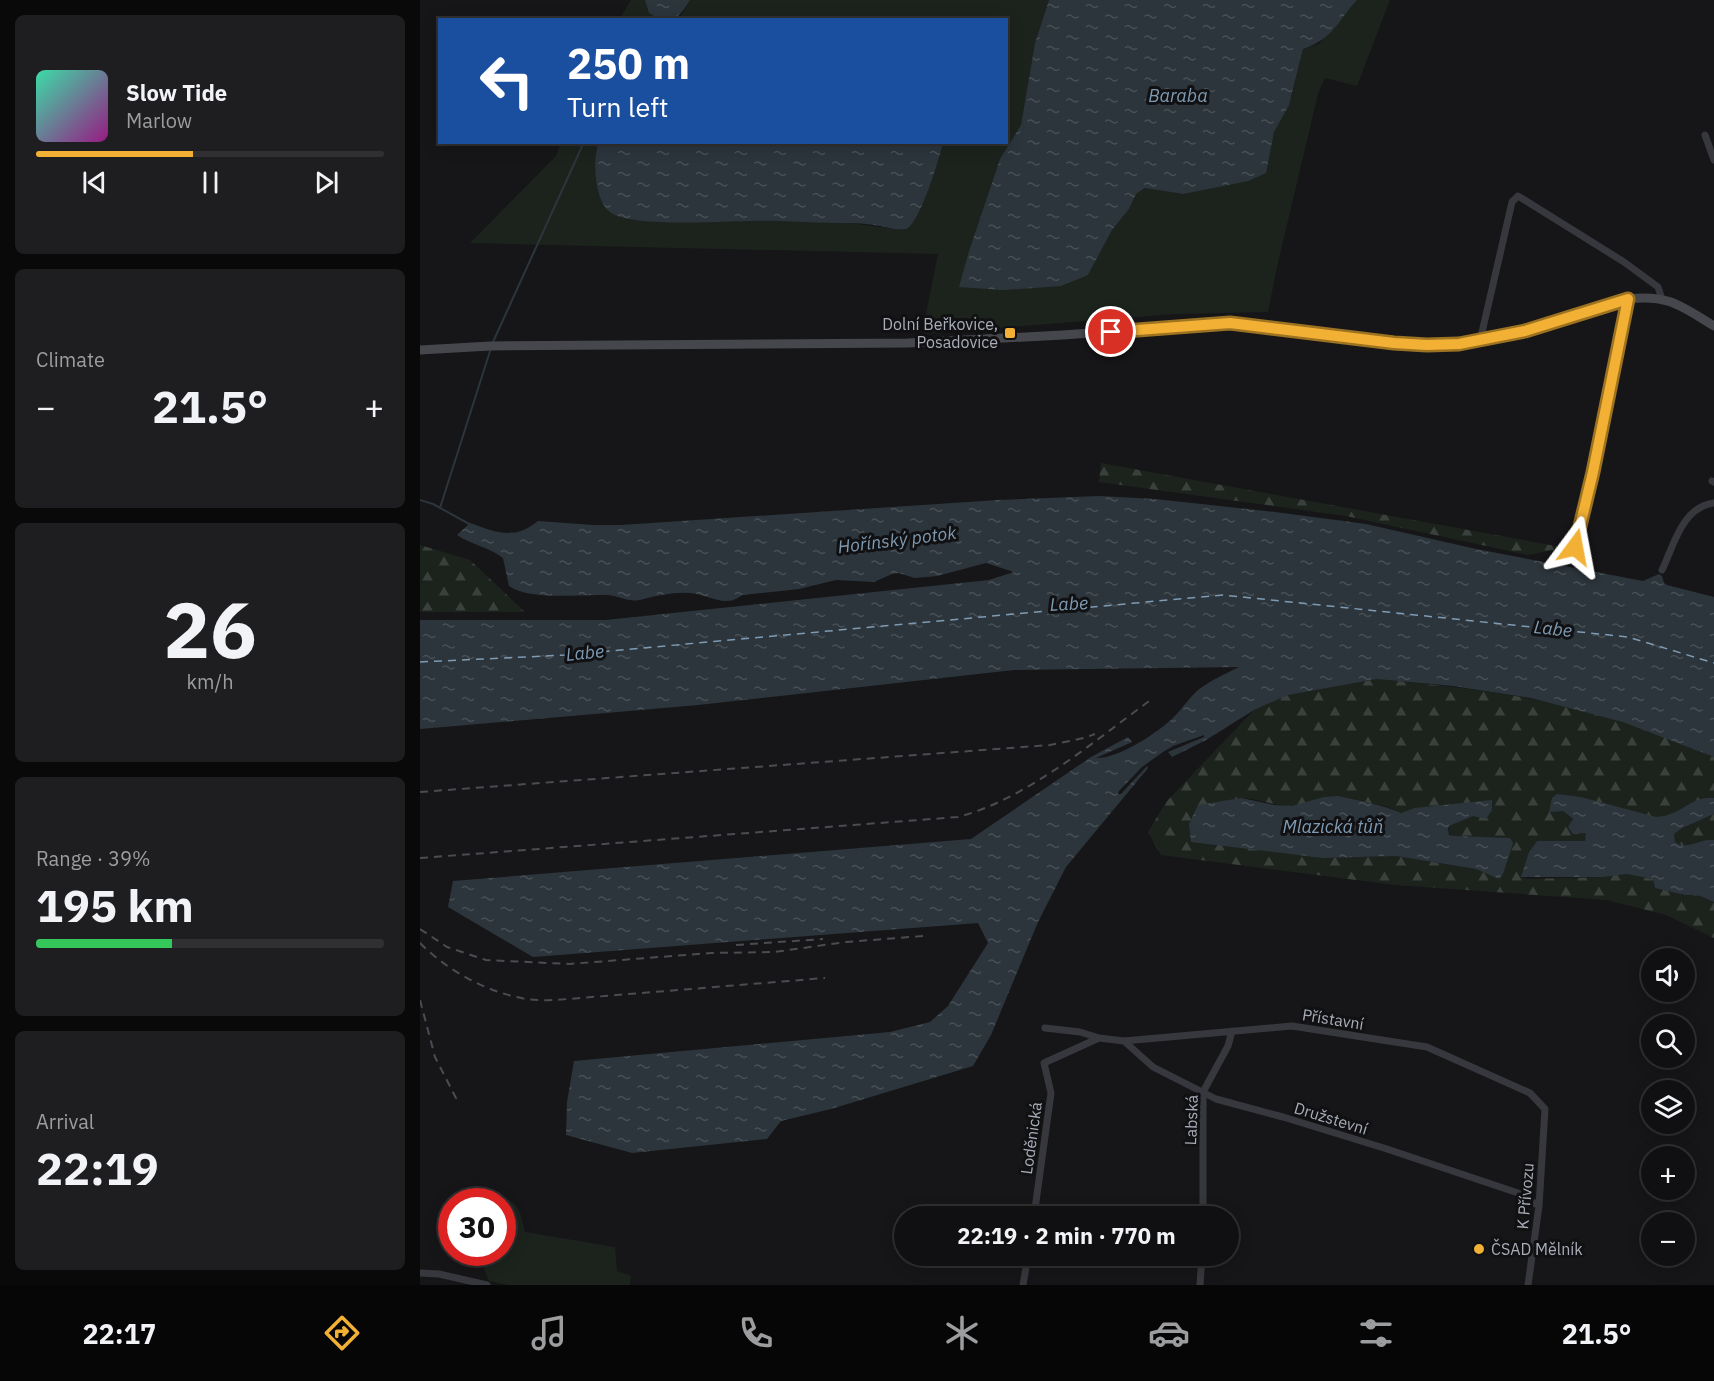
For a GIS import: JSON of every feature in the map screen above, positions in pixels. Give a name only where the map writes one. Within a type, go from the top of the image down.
[{"type":"street","points":[[1705,135],[1714,160]]},
{"type":"street","points":[[1480,341],[1512,202],[1518,196],[1624,262],[1658,287],[1662,299]]},
{"type":"street","points":[[420,350],[490,346],[908,343],[1063,336],[1230,323],[1427,345],[1480,341],[1525,331],[1628,299],[1645,297],[1677,304],[1714,326]]},
{"type":"street","points":[[1575,547],[1593,472],[1628,299]]},
{"type":"street","points":[[1662,570],[1691,513],[1699,507],[1714,504]]},
{"type":"street","name":"Přístavní","points":[[1045,1028],[1124,1041],[1292,1026],[1427,1047],[1530,1093],[1545,1109]]},
{"type":"street","name":"Labská","points":[[1203,1206],[1203,1092],[1228,1046],[1232,1031]]},
{"type":"street","name":"Loděnická","points":[[1035,1206],[1051,1094],[1044,1063],[1099,1038]]},
{"type":"street","name":"Družstevní","points":[[1124,1041],[1154,1067],[1216,1099],[1387,1149],[1518,1193],[1539,1206]]},
{"type":"street","name":"K Přívozu","points":[[1528,1285],[1539,1206],[1545,1109]]},
{"type":"street","points":[[1023,1285],[1027,1266]]},
{"type":"street","points":[[1200,1285],[1201,1266]]},
{"type":"street","points":[[420,1273],[439,1274],[487,1285]]},
{"type":"green space","points":[[631,0],[645,0],[654,15],[667,18],[620,18]]},
{"type":"green space","points":[[690,0],[1049,0],[1035,43],[1021,125],[1000,159],[970,248],[1088,275],[1112,230],[1129,209],[1136,194],[1146,188],[1183,194],[1211,187],[1270,147],[1274,132],[1292,95],[1303,49],[1319,44],[1357,0],[1390,0],[1357,86],[1325,78],[1318,94],[1268,312],[1175,314],[922,334],[938,254],[470,243],[556,156],[560,144],[598,144],[595,152],[652,220],[851,223],[905,229],[911,225],[923,204],[943,144],[1008,144],[1008,18],[676,18],[681,16]]},
{"type":"green space","points":[[1101,463],[1563,548],[1528,555],[1346,516],[1099,482]]},
{"type":"green space","points":[[420,545],[470,560],[525,612],[420,612]]},
{"type":"green space","points":[[1377,679],[1502,694],[1594,713],[1658,734],[1714,757],[1714,798],[1701,799],[1667,817],[1648,817],[1581,797],[1563,811],[1586,833],[1585,842],[1537,841],[1529,852],[1521,877],[1528,879],[1603,877],[1627,874],[1653,879],[1655,888],[1685,895],[1698,895],[1714,902],[1714,938],[1666,915],[1607,900],[1395,885],[1161,855],[1148,832],[1166,802],[1254,710],[1288,695]],"holes":[[[1324,797],[1337,797],[1385,806],[1401,813],[1438,807],[1473,816],[1449,826],[1449,834],[1510,838],[1499,879],[1476,869],[1396,856],[1323,858],[1191,841],[1234,800],[1248,799],[1291,806]]]},
{"type":"green space","points":[[1714,814],[1714,840],[1689,845],[1675,842],[1674,834],[1682,828]]},
{"type":"green space","points":[[516,1206],[525,1232],[615,1247],[617,1271],[631,1276],[630,1285],[508,1285],[489,1281],[483,1266],[516,1266]]},
{"type":"water","points":[[645,0],[690,0],[682,12],[674,18],[660,18],[649,13]]},
{"type":"water","name":"Baraba","points":[[1049,0],[1357,0],[1328,35],[1303,49],[1289,105],[1274,132],[1266,173],[1248,181],[1183,194],[1145,188],[1136,194],[1129,209],[1112,230],[1088,275],[1061,286],[1004,290],[959,287],[1000,159],[1021,125],[1035,43]]},
{"type":"water","points":[[598,144],[943,144],[923,204],[911,225],[906,229],[856,223],[656,222],[621,217],[610,212],[601,199],[596,179]]},
{"type":"water","name":"Labe","points":[[1099,496],[1155,499],[1366,524],[1476,549],[1643,581],[1659,574],[1667,585],[1714,597],[1714,757],[1623,722],[1531,698],[1453,686],[1377,679],[1288,695],[1254,710],[1206,740],[1172,757],[1168,752],[1204,737],[1204,735],[1173,746],[1142,767],[1119,791],[1118,794],[1121,794],[1147,766],[1148,768],[1066,867],[1038,922],[991,1035],[973,1066],[831,1109],[781,1121],[767,1139],[632,1153],[566,1135],[567,1102],[574,1061],[890,1032],[930,1022],[948,1006],[988,943],[978,923],[533,957],[448,907],[453,881],[971,839],[1091,757],[1128,737],[1132,742],[1096,758],[1126,750],[1147,738],[1173,718],[1198,690],[1239,667],[1014,670],[698,705],[420,729],[420,620],[606,620],[989,580],[1014,572],[986,563],[937,576],[915,578],[898,573],[874,582],[836,580],[799,589],[742,595],[730,601],[690,593],[636,600],[608,595],[557,596],[530,594],[509,586],[503,558],[457,535],[470,523],[497,532],[513,533],[538,521],[621,525],[998,500]]},
{"type":"water","points":[[1557,794],[1581,797],[1656,817],[1672,814],[1699,800],[1714,798],[1714,814],[1674,834],[1675,842],[1685,845],[1714,840],[1714,902],[1698,895],[1685,895],[1655,888],[1653,879],[1627,874],[1603,877],[1521,877],[1529,852],[1537,841],[1585,841],[1586,833],[1573,834],[1568,827],[1573,819],[1563,811],[1549,812],[1552,798]]},
{"type":"water","name":"Mlazická tůň","points":[[1338,796],[1401,813],[1415,808],[1492,800],[1492,810],[1486,819],[1473,816],[1449,826],[1448,829],[1449,835],[1510,838],[1513,843],[1503,874],[1499,879],[1476,869],[1396,856],[1323,858],[1191,842],[1189,824],[1198,805],[1241,798],[1274,805],[1292,806],[1324,797]]},
{"type":"waterway","points":[[653,18],[656,13]]},
{"type":"waterway","points":[[493,342],[583,144]]},
{"type":"waterway","points":[[440,508],[491,348]]},
{"type":"waterway","name":"Hořínský potok","points":[[420,500],[433,504],[471,525]]},
{"type":"ferry route","points":[[420,662],[566,655],[1223,595],[1628,637],[1714,663]]},
{"type":"railway","points":[[420,858],[958,817],[1009,797],[1034,783],[1152,699]]},
{"type":"railway","points":[[420,792],[1050,745],[1095,734]]},
{"type":"railway","points":[[420,929],[447,947],[486,960],[569,964],[711,953],[774,952],[846,942],[923,936]]},
{"type":"railway","points":[[736,945],[823,939]]},
{"type":"railway","points":[[420,943],[443,963],[468,979],[496,991],[531,1000],[825,978]]},
{"type":"railway","points":[[420,1000],[435,1057],[458,1102]]},
{"type":"place","name":"Dolní Beřkovice, Posadovice","points":[[1010,333]]},
{"type":"place","name":"ČSAD Mělník","points":[[1479,1249]]},
{"type":"route","points":[[1111,332],[1230,323],[1394,343],[1459,344],[1525,331],[1628,299],[1593,472],[1575,547]]}]
